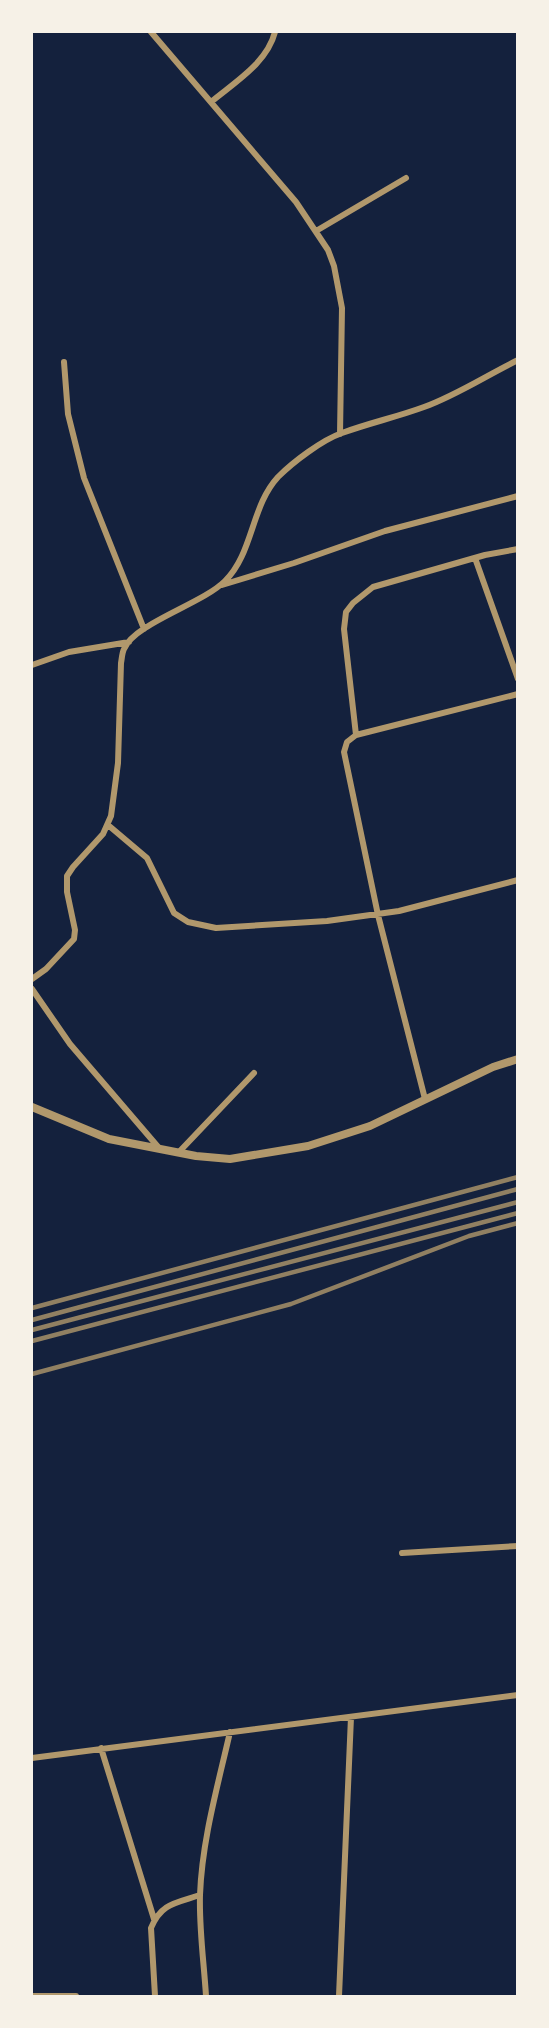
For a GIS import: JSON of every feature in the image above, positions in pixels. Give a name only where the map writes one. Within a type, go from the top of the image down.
[{"type":"street","points":[[151,32],[296,202],[328,250],[334,266],[342,308],[340,434]]},
{"type":"street","points":[[211,102],[265,54],[275,32]]},
{"type":"street","points":[[316,231],[406,178]]},
{"type":"street","points":[[32,979],[46,969],[74,939],[75,930],[67,892],[67,876],[95,845],[111,816],[118,763],[123,650],[129,642],[144,629],[210,593],[232,573],[263,499],[271,485],[294,464],[340,434],[426,407],[518,360]]},
{"type":"street","points":[[64,362],[68,414],[84,478],[144,629]]},
{"type":"street","points":[[220,585],[294,563],[385,531],[518,496]]},
{"type":"street","points":[[356,735],[344,629],[346,612],[353,603],[373,587],[475,558],[518,549]]},
{"type":"street","points":[[475,558],[518,679]]},
{"type":"street","points":[[32,665],[69,652],[129,642]]},
{"type":"street","points":[[425,1099],[378,915],[346,771],[344,752],[347,742],[356,735],[518,694]]},
{"type":"street","points":[[108,825],[147,858],[174,913],[188,922],[216,928],[327,921],[378,915],[518,880]]},
{"type":"street","points":[[32,989],[70,1044],[159,1149]]},
{"type":"street","points":[[32,1107],[110,1140],[230,1159],[308,1146],[370,1126],[493,1066],[518,1059]]},
{"type":"street","points":[[179,1152],[254,1073]]},
{"type":"street","points":[[402,1553],[518,1546]]},
{"type":"street","points":[[32,1758],[518,1695]]},
{"type":"street","points":[[339,1996],[351,1717]]},
{"type":"street","points":[[206,1996],[200,1895],[214,1805],[230,1732]]},
{"type":"street","points":[[101,1748],[154,1919]]},
{"type":"street","points":[[155,1996],[151,1928],[154,1919],[160,1910],[200,1895]]},
{"type":"street","points":[[32,1996],[76,1996]]},
{"type":"railway","points":[[32,1308],[518,1177]]},
{"type":"railway","points":[[32,1320],[518,1189]]},
{"type":"railway","points":[[32,1330],[518,1202]]},
{"type":"railway","points":[[32,1341],[518,1213]]},
{"type":"railway","points":[[32,1374],[291,1304],[469,1236],[518,1223]]}]
